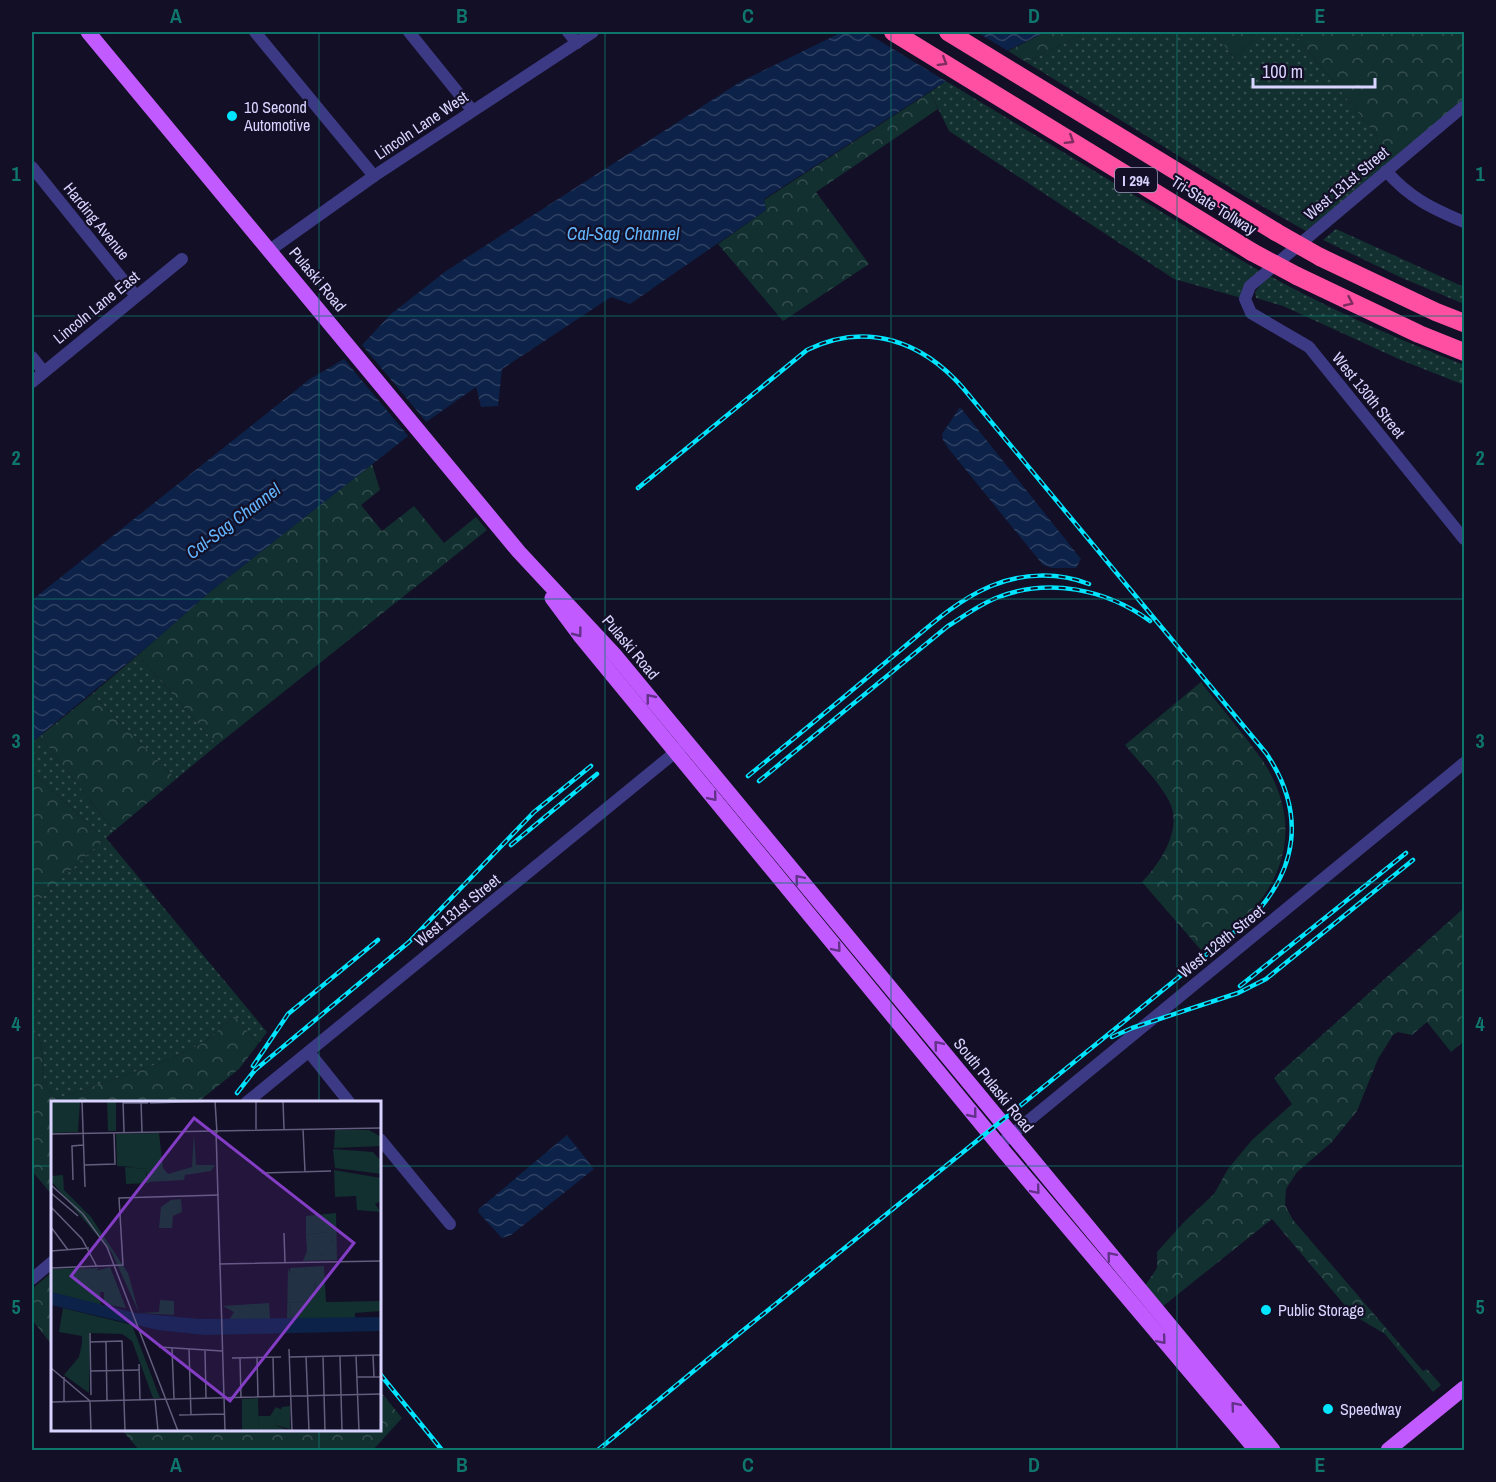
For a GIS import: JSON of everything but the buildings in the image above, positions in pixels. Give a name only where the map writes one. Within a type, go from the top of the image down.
[{"type":"highway","name":"Tri-State Tollway","points":[[893,32],[1252,252],[1419,334],[1464,352]]},
{"type":"highway","name":"Tri-State Tollway","points":[[948,32],[1320,257],[1464,323]]},
{"type":"main road","name":"Pulaski Road","points":[[88,32],[519,552],[593,629],[681,748]]},
{"type":"main road","name":"South Pulaski Road","points":[[681,748],[1012,1135],[1273,1450]]},
{"type":"main road","name":"South Pulaski Road","points":[[681,748],[999,1145],[1256,1450]]},
{"type":"main road","points":[[1388,1450],[1464,1388]]},
{"type":"street","points":[[255,32],[374,176]]},
{"type":"street","points":[[409,32],[472,110]]},
{"type":"street","points":[[568,32],[577,43]]},
{"type":"street","name":"Lincoln Lane West","points":[[270,250],[374,176],[593,32]]},
{"type":"street","name":"West 131st Street","points":[[1250,286],[1464,106]]},
{"type":"street","name":"Harding Avenue","points":[[32,167],[136,296]]},
{"type":"street","points":[[1386,171],[1402,189],[1433,209],[1464,222]]},
{"type":"street","name":"Lincoln Lane East","points":[[32,382],[182,259]]},
{"type":"street","name":"West 130th Street","points":[[1250,286],[1245,299],[1251,313],[1309,347],[1464,538]]},
{"type":"street","points":[[32,357],[44,372]]},
{"type":"street","name":"West 131st Street","points":[[248,1101],[681,748]]},
{"type":"street","name":"West 129th Street","points":[[999,1145],[1464,763]]},
{"type":"street","points":[[309,1052],[348,1101]]},
{"type":"street","points":[[381,1140],[450,1224]]},
{"type":"street","points":[[32,1279],[51,1263]]},
{"type":"green space","points":[[1045,32],[1088,32],[1026,62],[1008,51]]},
{"type":"green space","points":[[1088,32],[1214,32],[1234,58],[1254,39],[1247,32],[1293,32],[1377,136],[1371,177],[1306,231],[1244,196],[1026,62]]},
{"type":"green space","points":[[1214,32],[1247,32],[1254,39],[1234,58]]},
{"type":"green space","points":[[1293,32],[1464,32],[1464,100],[1371,177],[1377,136]]},
{"type":"green space","points":[[946,81],[1265,274],[1245,299],[1174,279],[949,131],[930,92]]},
{"type":"green space","points":[[930,92],[938,109],[816,192],[869,264],[783,321],[718,244],[766,210],[764,200]]},
{"type":"green space","points":[[1336,229],[1464,287],[1464,304],[1402,278],[1323,240]]},
{"type":"green space","points":[[1268,275],[1364,323],[1464,365],[1464,385],[1401,360],[1283,306],[1256,298],[1255,292]]},
{"type":"green space","points":[[372,464],[380,490],[361,505],[382,531],[414,506],[444,543],[476,517],[487,530],[217,745],[138,655],[211,591]]},
{"type":"green space","points":[[138,655],[217,745],[176,779],[92,694]]},
{"type":"green space","points":[[1201,682],[1263,761],[1275,782],[1282,804],[1285,825],[1284,845],[1271,885],[1242,921],[1201,950],[1142,882],[1157,864],[1169,843],[1174,821],[1168,799],[1125,745]]},
{"type":"green space","points":[[92,694],[176,779],[114,831],[40,736]]},
{"type":"green space","points":[[40,736],[114,831],[106,838],[267,1032],[258,1044],[235,1016],[203,1043],[163,1062],[56,1099],[42,1082],[41,1046],[32,1027],[32,907],[105,838],[32,772],[32,742]]},
{"type":"green space","points":[[32,772],[105,838],[32,907]]},
{"type":"green space","points":[[1464,908],[1464,1041],[1451,1052],[1427,1022],[1412,1035],[1398,1032],[1393,1035],[1378,1059],[1357,1111],[1331,1143],[1297,1172],[1286,1189],[1285,1205],[1293,1220],[1423,1371],[1427,1369],[1441,1385],[1433,1392],[1385,1334],[1353,1315],[1272,1219],[1162,1307],[1145,1286],[1157,1268],[1157,1252],[1214,1194],[1228,1169],[1252,1140],[1292,1104],[1274,1078]]},
{"type":"green space","points":[[235,1016],[258,1044],[239,1069],[199,1101],[51,1101],[51,1194],[32,1171],[32,1027],[41,1046],[42,1082],[56,1099],[163,1062],[203,1043]]},
{"type":"green space","points":[[51,1273],[51,1344],[32,1320],[32,1289]]},
{"type":"green space","points":[[381,1392],[402,1418],[373,1450],[139,1450],[123,1431],[381,1431]]},
{"type":"water","name":"Cal-Sag Channel","points":[[842,32],[1045,32],[946,81],[764,199],[766,210],[630,304],[611,297],[502,369],[498,406],[481,407],[476,387],[426,422],[211,591],[32,742],[32,600],[310,379],[344,359],[362,345],[391,314],[446,271],[740,82]]},
{"type":"water","points":[[960,407],[1081,559],[1076,568],[1052,568],[1043,565],[948,448],[942,434]]},
{"type":"water","points":[[567,1135],[594,1169],[511,1235],[502,1238],[478,1212],[479,1209]]},
{"type":"pier","points":[[865,32],[977,32],[1011,53],[949,83]]},
{"type":"pier","points":[[362,345],[428,424],[410,438],[344,359]]},
{"type":"railway","points":[[598,1450],[1248,921],[1265,902],[1278,882],[1287,861],[1291,840],[1291,819],[1287,797],[1279,775],[1266,753],[963,388],[930,358],[892,340],[871,337],[850,337],[829,341],[807,350],[638,488]]},
{"type":"railway","points":[[748,776],[939,618],[964,600],[991,586],[1027,576],[1065,577],[1089,584]]},
{"type":"railway","points":[[759,781],[948,626],[996,598],[1036,588],[1076,590],[1115,601],[1150,621]]},
{"type":"railway","points":[[237,1093],[255,1070],[409,942],[534,812],[591,766]]},
{"type":"railway","points":[[511,845],[597,774]]},
{"type":"railway","points":[[1240,986],[1406,853]]},
{"type":"railway","points":[[1112,1037],[1132,1028],[1238,993],[1266,979],[1413,860]]},
{"type":"railway","points":[[253,1066],[288,1014],[378,940]]},
{"type":"railway","points":[[381,1375],[442,1450]]},
{"type":"place","name":"10 Second Automotive","points":[[232,116]]},
{"type":"place","name":"Public Storage","points":[[1266,1310]]},
{"type":"place","name":"Speedway","points":[[1328,1409]]}]
